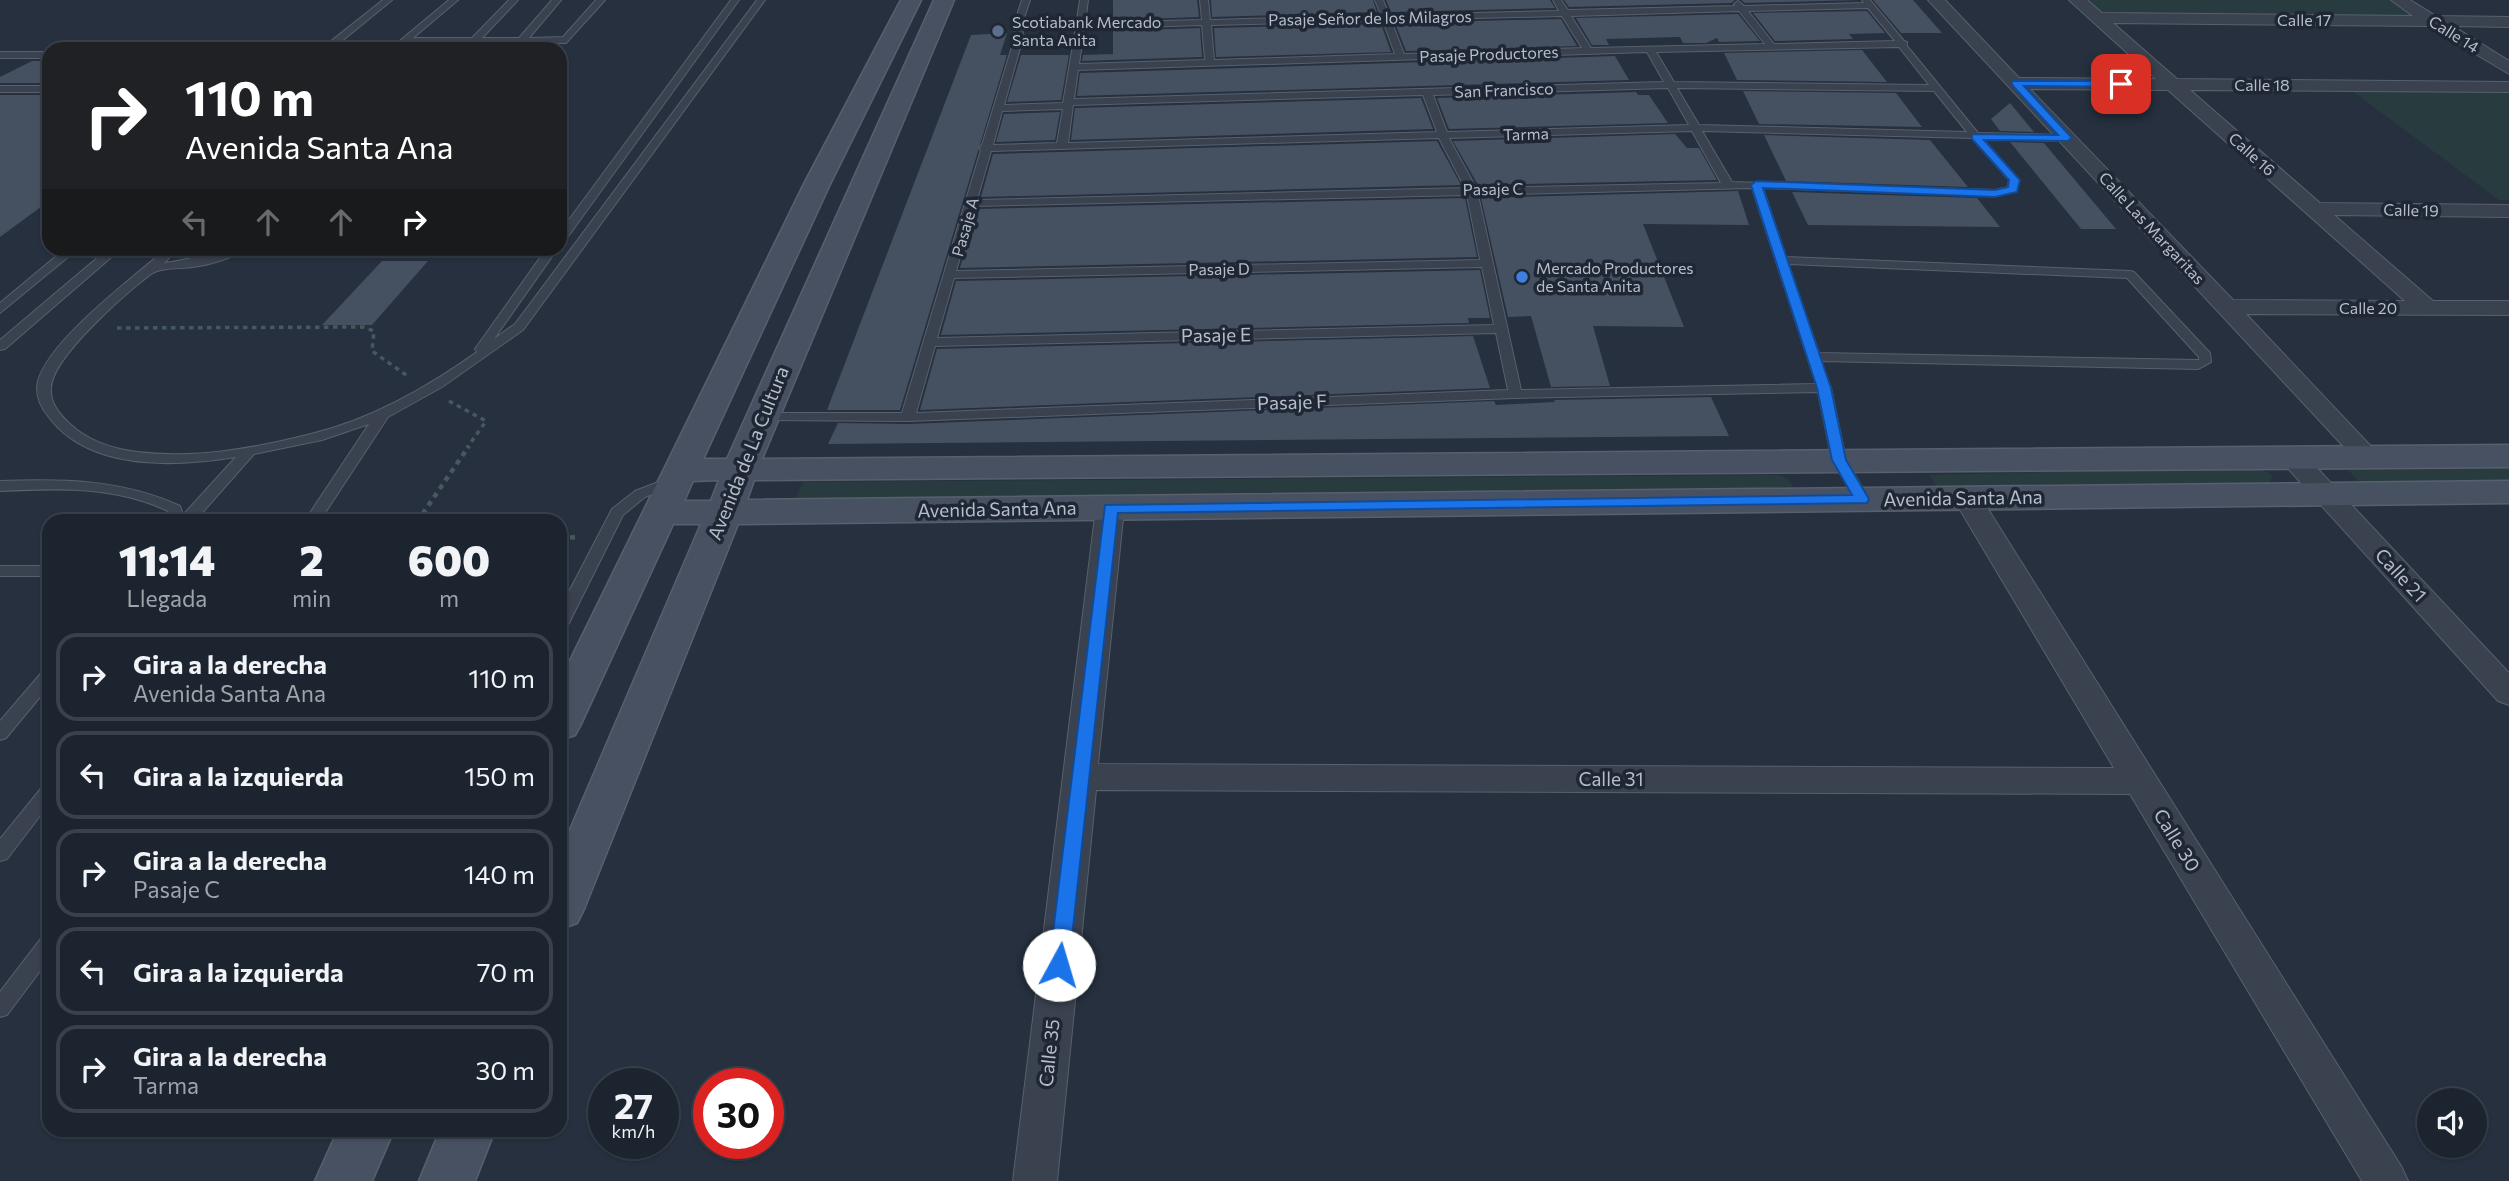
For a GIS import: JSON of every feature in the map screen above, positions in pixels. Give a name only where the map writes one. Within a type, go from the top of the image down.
[{"type":"street","points":[[567,696],[673,487],[817,184],[911,0]]},
{"type":"street","name":"Avenida de La Cultura","points":[[567,892],[724,513],[760,417],[944,0]]},
{"type":"street","name":"Calle Las Margaritas","points":[[1936,0],[2368,457]]},
{"type":"street","name":"Calle 16","points":[[2077,0],[2427,308]]},
{"type":"street","name":"Calle 14","points":[[2399,0],[2509,69]]},
{"type":"street","name":"Calle 17","points":[[2098,18],[2509,22]]},
{"type":"street","name":"Calle 18","points":[[2015,83],[2509,87]]},
{"type":"street","name":"Calle 19","points":[[2314,209],[2509,211]]},
{"type":"street","name":"Calle 20","points":[[2227,307],[2509,308]]},
{"type":"street","name":"Avenida Santa Ana","points":[[673,487],[740,469],[2509,456]]},
{"type":"street","name":"Calle 21","points":[[2292,457],[2509,693]]},
{"type":"street","name":"Avenida Santa Ana","points":[[673,487],[724,513],[2509,492]]},
{"type":"street","name":"Calle 30","points":[[1967,498],[2386,1181]]},
{"type":"street","name":"Calle 35","points":[[1035,1181],[1111,508]]},
{"type":"street","name":"Calle 31","points":[[1080,777],[2141,781]]},
{"type":"street","points":[[343,1181],[364,1137]]},
{"type":"street","points":[[447,1181],[465,1137]]},
{"type":"lane","points":[[335,42],[388,0]]},
{"type":"lane","points":[[404,41],[454,0]]},
{"type":"lane","points":[[475,40],[514,0]]},
{"type":"lane","points":[[523,39],[557,0]]},
{"type":"lane","points":[[404,41],[566,40],[601,0]]},
{"type":"lane","points":[[567,230],[735,0]]},
{"type":"lane","points":[[166,256],[58,354],[45,379],[45,400],[55,419],[78,439],[112,451],[158,459],[203,458],[334,432],[383,414],[469,365],[519,327],[761,0]]},
{"type":"lane","name":"Pasaje A","points":[[908,417],[973,203],[984,148],[1019,37],[1018,24],[1026,0]]},
{"type":"lane","points":[[1062,145],[1084,0]]},
{"type":"lane","points":[[1205,0],[1210,63]]},
{"type":"lane","points":[[1379,0],[1401,57]]},
{"type":"lane","points":[[1557,0],[1588,51]]},
{"type":"lane","points":[[1734,0],[1771,46]]},
{"type":"lane","points":[[1869,3],[1976,137]]},
{"type":"lane","name":"Pasaje Señor de los Milagros","points":[[1080,26],[1742,9],[1869,3]]},
{"type":"lane","points":[[1019,37],[1038,43],[1077,42]]},
{"type":"lane","name":"Pasaje Productores","points":[[1074,67],[1904,44]]},
{"type":"lane","points":[[1650,49],[1698,128],[1728,185]]},
{"type":"lane","points":[[0,55],[42,55]]},
{"type":"lane","name":"San Francisco","points":[[997,108],[1671,85],[1939,88]]},
{"type":"lane","points":[[0,89],[42,89]]},
{"type":"lane","points":[[1427,92],[1443,136],[1471,189],[1515,394]]},
{"type":"lane","name":"Tarma","points":[[984,148],[1698,128],[2067,138]]},
{"type":"lane","name":"Pasaje C","points":[[973,203],[1471,189],[1728,185],[1995,194],[2013,189],[2014,180],[1976,137]]},
{"type":"lane","points":[[1756,185],[1824,388],[1839,460],[1862,499]]},
{"type":"lane","points":[[0,309],[64,256]]},
{"type":"lane","points":[[0,346],[107,256]]},
{"type":"lane","points":[[153,268],[196,263],[217,256]]},
{"type":"lane","points":[[469,365],[548,256]]},
{"type":"lane","points":[[1781,260],[2130,275],[2205,356],[2205,362],[2184,365],[1814,357]]},
{"type":"lane","name":"Pasaje D","points":[[951,275],[1488,263]]},
{"type":"lane","name":"Pasaje E","points":[[930,342],[1502,329]]},
{"type":"lane","name":"Pasaje F","points":[[760,417],[908,417],[1515,394],[1824,388]]},
{"type":"lane","points":[[316,514],[383,414]]},
{"type":"lane","points":[[192,514],[249,451]]},
{"type":"lane","points":[[0,486],[83,485],[125,491],[176,509],[176,514]]},
{"type":"lane","points":[[567,611],[617,512],[640,494],[673,487]]},
{"type":"lane","points":[[0,571],[42,571]]},
{"type":"lane","points":[[0,733],[42,684]]},
{"type":"lane","points":[[0,853],[42,800]]},
{"type":"lane","points":[[0,1008],[42,952]]},
{"type":"path","points":[[87,328],[363,327],[374,331],[372,351],[428,390],[486,421],[422,514]]},
{"type":"green space","points":[[2086,0],[2390,0],[2421,20],[2104,16]]},
{"type":"green space","points":[[2351,90],[2509,91],[2509,200],[2499,200]]},
{"type":"green space","points":[[2509,465],[2509,480],[2360,482],[2344,466]]},
{"type":"green space","points":[[2256,467],[2272,475],[2270,483],[1937,487],[1929,475]]},
{"type":"green space","points":[[1779,475],[1788,479],[1793,486],[1785,492],[795,499],[803,482]]},
{"type":"building","points":[[1113,0],[1197,0],[1199,17],[1113,20]]},
{"type":"building","points":[[1211,0],[1373,0],[1377,12],[1212,17]]},
{"type":"building","points":[[1386,0],[1550,0],[1555,8],[1391,12]]},
{"type":"building","points":[[1564,0],[1735,0],[1731,3],[1569,7]]},
{"type":"building","points":[[1741,0],[1860,0],[1745,3]]},
{"type":"building","points":[[1873,0],[1913,0],[1942,33],[1901,33]]},
{"type":"building","points":[[1867,11],[1885,33],[1849,34],[1853,39],[1775,41],[1753,13]]},
{"type":"building","points":[[1738,14],[1760,41],[1719,42],[1717,38],[1706,43],[1683,43],[1680,37],[1606,39],[1609,45],[1592,45],[1576,18]]},
{"type":"building","points":[[1561,19],[1577,46],[1406,51],[1395,23]]},
{"type":"building","points":[[1381,24],[1391,52],[1216,57],[1214,28]]},
{"type":"building","points":[[1200,28],[1202,57],[1082,61],[1083,55],[1113,54],[1113,31]]},
{"type":"building","points":[[1007,33],[1000,55],[1007,55],[900,410],[827,410],[971,35]]},
{"type":"building","points":[[1862,50],[1887,82],[1737,80],[1724,53]]},
{"type":"building","points":[[1021,55],[1069,55],[1061,100],[1007,102]]},
{"type":"building","points":[[1615,56],[1629,80],[1077,96],[1080,73]]},
{"type":"building","points":[[32,61],[42,61],[42,83],[0,83],[0,77]]},
{"type":"building","points":[[1743,91],[1896,93],[1922,127],[1759,124]]},
{"type":"building","points":[[1636,92],[1638,95],[1649,95],[1668,123],[1449,129],[1437,98]]},
{"type":"building","points":[[0,95],[42,95],[42,206],[0,237]]},
{"type":"building","points":[[1421,98],[1433,129],[1071,140],[1075,108]]},
{"type":"building","points":[[2010,103],[2034,132],[2000,131],[1991,119]]},
{"type":"building","points":[[1060,112],[1055,140],[996,142],[1004,114]]},
{"type":"building","points":[[1675,134],[1687,148],[1699,148],[1717,180],[1478,185],[1453,141]]},
{"type":"building","points":[[1764,135],[1930,140],[1968,187],[1786,181]]},
{"type":"building","points":[[1437,141],[1461,185],[981,197],[993,154]]},
{"type":"building","points":[[2010,142],[2044,143],[2116,229],[2081,229]]},
{"type":"building","points":[[1738,191],[1749,225],[1643,224],[1684,327],[1593,326],[1610,386],[1551,387],[1531,316],[1508,317],[1481,198]]},
{"type":"building","points":[[1792,192],[1977,198],[2000,227],[1808,225]]},
{"type":"building","points":[[1465,198],[1477,257],[960,268],[977,209]]},
{"type":"building","points":[[382,261],[428,261],[372,325],[322,325]]},
{"type":"building","points":[[1480,270],[1490,318],[1468,318],[1469,323],[941,335],[956,281]]},
{"type":"building","points":[[1473,336],[1490,388],[920,410],[937,349]]},
{"type":"building","points":[[1711,397],[1729,436],[828,444],[838,423],[908,424],[1494,401],[1496,405],[1555,402],[1554,400]]},
{"type":"place","name":"Scotiabank Mercado Santa Anita","points":[[998,31]]},
{"type":"place","name":"Mercado Productores de Santa Anita","points":[[1522,277]]},
{"type":"route","points":[[1059,965],[1111,508],[1862,499],[1839,460],[1824,388],[1756,185],[1995,194],[2013,189],[2014,180],[1976,137],[2067,138],[2015,83],[2121,84]]}]
